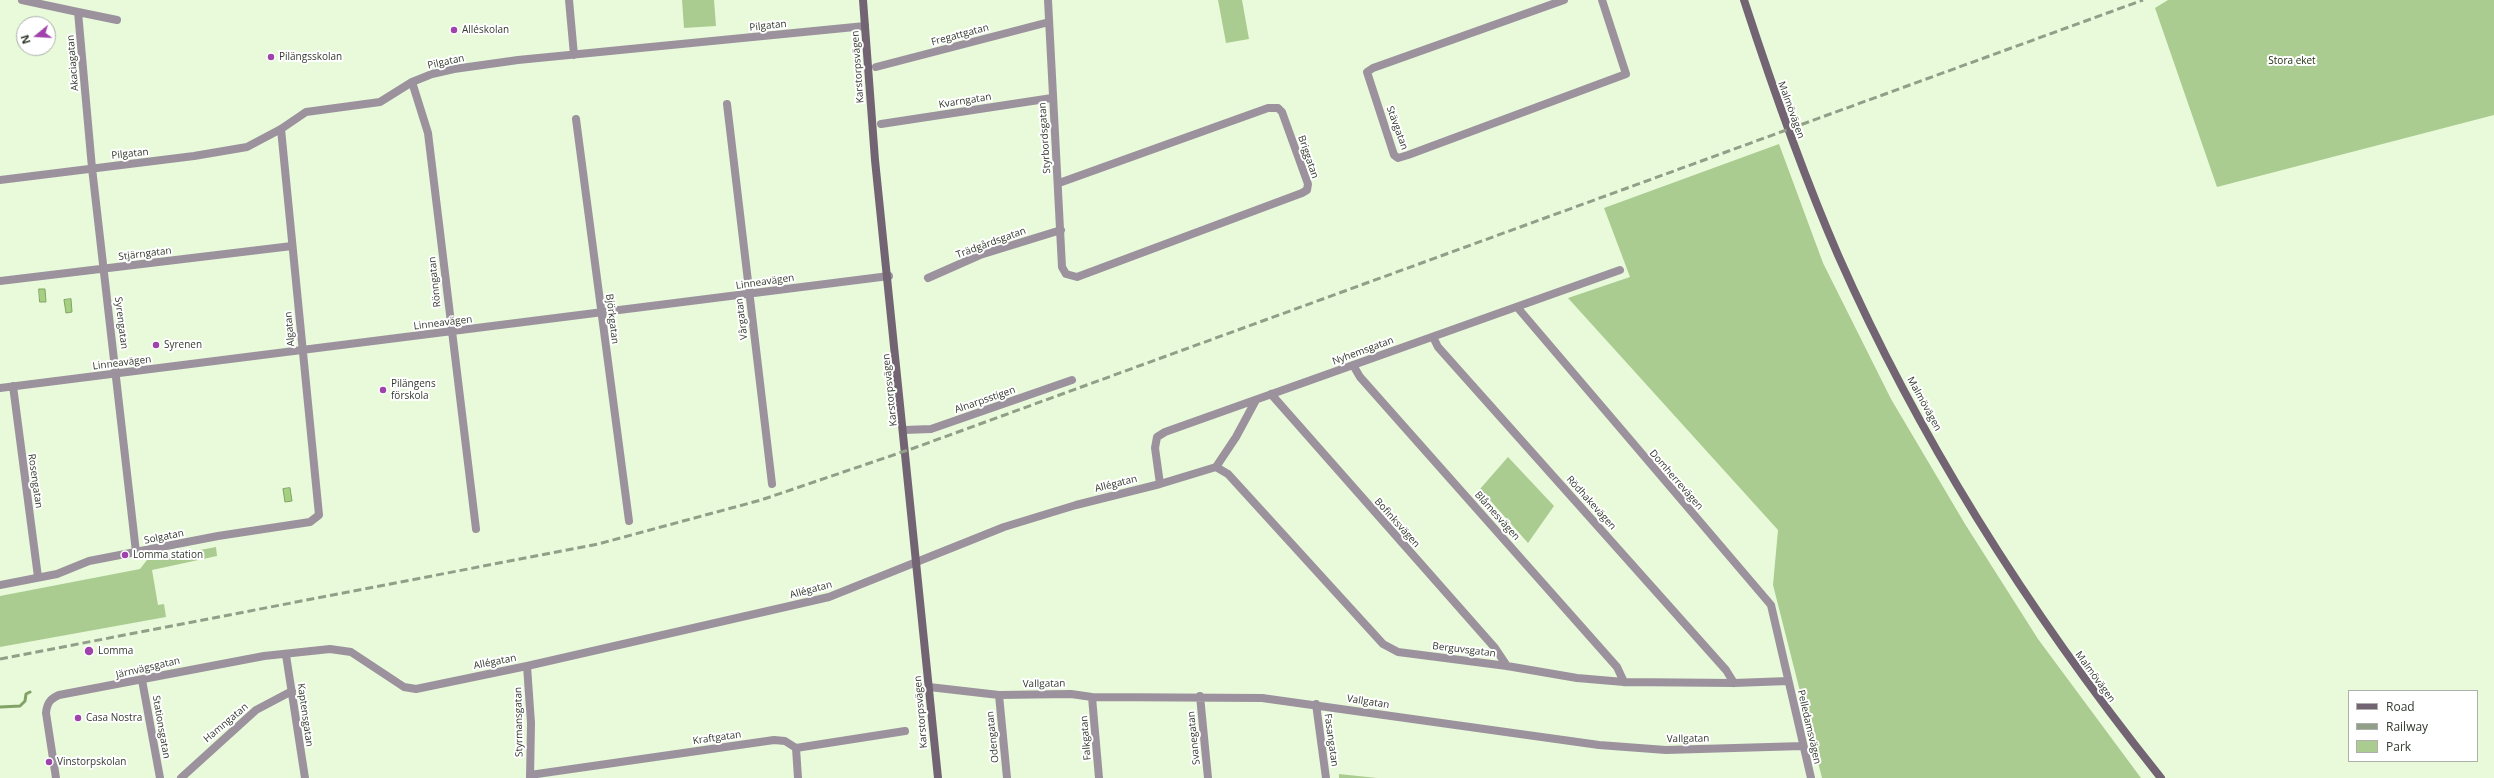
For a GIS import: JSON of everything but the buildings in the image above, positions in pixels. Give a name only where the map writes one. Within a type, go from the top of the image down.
[{"type":"main road","name":"Karstorpsvägen","points":[[863,0],[875,160],[889,276],[938,778]]},
{"type":"main road","name":"Malmövägen","points":[[1744,0],[1770,82],[1802,169],[1839,256],[1876,336],[1963,495],[2039,615],[2080,674],[2161,778]]},
{"type":"street","points":[[22,0],[117,20]]},
{"type":"street","points":[[569,0],[574,55]]},
{"type":"street","name":"Styrbordsgatan","points":[[1048,0],[1052,98],[1059,183],[1062,267],[1066,274]]},
{"type":"street","name":"Stävgatan","points":[[1564,0],[1373,68],[1367,72],[1394,154],[1398,158],[1408,155],[1626,74],[1602,0]]},
{"type":"street","name":"Akaciagatan","points":[[78,12],[92,168]]},
{"type":"street","name":"Fregattgatan","points":[[876,67],[1049,22]]},
{"type":"street","name":"Pilgatan","points":[[0,180],[235,149],[255,144],[306,112],[380,102],[412,82],[432,74],[454,69],[574,55],[865,26]]},
{"type":"street","name":"Rönngatan","points":[[412,82],[428,132],[450,332],[476,530]]},
{"type":"street","name":"Kvarngatan","points":[[881,124],[1052,98]]},
{"type":"street","name":"Vårgatan","points":[[727,104],[772,484]]},
{"type":"street","name":"Briggatan","points":[[1059,183],[1268,108],[1278,108],[1282,112],[1308,184],[1307,190],[1302,193],[1077,277],[1066,274]]},
{"type":"street","name":"Björkgatan","points":[[576,119],[629,521]]},
{"type":"street","name":"Algatan","points":[[281,129],[302,351],[314,443],[319,515],[310,522]]},
{"type":"street","name":"Syrengatan","points":[[92,168],[117,373],[136,552]]},
{"type":"street","name":"Trädgårdsgatan","points":[[928,278],[980,255],[1061,230]]},
{"type":"street","name":"Stjärngatan","points":[[0,281],[292,246]]},
{"type":"street","name":"Nyhemsgatan","points":[[1160,484],[1155,448],[1157,438],[1165,432],[1620,270]]},
{"type":"street","name":"Linneavägen","points":[[0,388],[750,295],[889,276]]},
{"type":"street","name":"Domherrevägen","points":[[1517,307],[1771,605],[1788,681]]},
{"type":"street","name":"Rödhakevägen","points":[[1433,337],[1438,347],[1726,670],[1734,683]]},
{"type":"street","name":"Blåmesvägen","points":[[1354,365],[1360,377],[1617,667],[1624,682]]},
{"type":"street","name":"Alnarpsstigen","points":[[904,430],[931,429],[1072,380]]},
{"type":"street","name":"Rosengatan","points":[[13,386],[38,577]]},
{"type":"street","name":"Bofinksvägen","points":[[1271,394],[1278,404],[1495,648],[1507,666]]},
{"type":"street","points":[[1216,467],[1236,437],[1256,400]]},
{"type":"street","name":"Berguvsgatan","points":[[1216,467],[1228,474],[1383,644],[1398,652],[1507,666],[1577,678],[1624,682],[1734,683],[1788,681]]},
{"type":"street","name":"Allégatan","points":[[330,649],[351,652],[404,687],[416,689],[527,666],[829,597],[1004,527],[1076,505],[1160,484],[1216,467]]},
{"type":"street","name":"Solgatan","points":[[0,585],[56,574],[89,561],[310,522]]},
{"type":"street","name":"Järnvägsgatan","points":[[56,778],[46,713],[47,705],[52,698],[142,680],[186,669],[264,656],[330,649]]},
{"type":"street","name":"Kaptensgatan","points":[[286,654],[305,778]]},
{"type":"street","name":"Styrmansgatan","points":[[527,666],[531,723],[530,777]]},
{"type":"street","name":"Stationsgatan","points":[[142,680],[160,778]]},
{"type":"street","name":"Pelledamsvägen","points":[[1788,681],[1811,778]]},
{"type":"street","name":"Vallgatan","points":[[929,687],[999,695],[1071,694],[1092,697],[1200,696],[1262,698],[1316,704],[1600,745],[1666,750],[1803,746]]},
{"type":"street","name":"Hamngatan","points":[[181,778],[256,710],[292,691]]},
{"type":"street","name":"Odengatan","points":[[999,695],[1008,778]]},
{"type":"street","name":"Svanegatan","points":[[1200,696],[1208,778]]},
{"type":"street","name":"Falkgatan","points":[[1092,697],[1099,778]]},
{"type":"street","name":"Fasangatan","points":[[1316,704],[1326,778]]},
{"type":"street","points":[[798,778],[796,748],[905,731]]},
{"type":"street","name":"Kraftgatan","points":[[530,777],[774,740],[785,741],[796,748]]},
{"type":"green space","points":[[682,0],[714,0],[716,26],[684,28]]},
{"type":"green space","points":[[1218,0],[1242,0],[1249,39],[1226,43]]},
{"type":"green space","name":"Stora eket","points":[[2168,0],[2494,0],[2494,115],[2217,187],[2155,8]]},
{"type":"green space","points":[[1779,144],[1823,263],[1891,399],[1965,524],[2038,639],[2141,778],[1822,778],[1773,585],[1778,530],[1568,298],[1630,277],[1604,208]]},
{"type":"green space","points":[[1508,457],[1554,506],[1528,543],[1480,489]]},
{"type":"green space","points":[[216,547],[217,556],[152,570],[158,605],[164,604],[166,617],[0,647],[0,596],[140,569],[147,560]]},
{"type":"green space","points":[[1339,774],[1377,778],[1339,778]]},
{"type":"shaded area","points":[[39,289],[45,289],[46,302],[40,302]]},
{"type":"shaded area","points":[[71,299],[72,312],[66,313],[64,300]]},
{"type":"shaded area","points":[[290,488],[292,501],[285,502],[283,489]]},
{"type":"waterway","points":[[0,707],[20,706],[25,701],[26,694],[30,692]]},
{"type":"railway","points":[[0,659],[598,544],[761,500],[914,448],[2143,0]]},
{"type":"place","name":"Alléskolan","points":[[454,30]]},
{"type":"place","name":"Pilängsskolan","points":[[271,57]]},
{"type":"place","name":"Syrenen","points":[[156,345]]},
{"type":"place","name":"Pilängens förskola","points":[[383,390]]},
{"type":"place","name":"Lomma station","points":[[125,555]]},
{"type":"place","name":"Lomma","points":[[89,651]]},
{"type":"place","name":"Casa Nostra","points":[[78,718]]},
{"type":"place","name":"Vinstorpskolan","points":[[49,762]]}]
